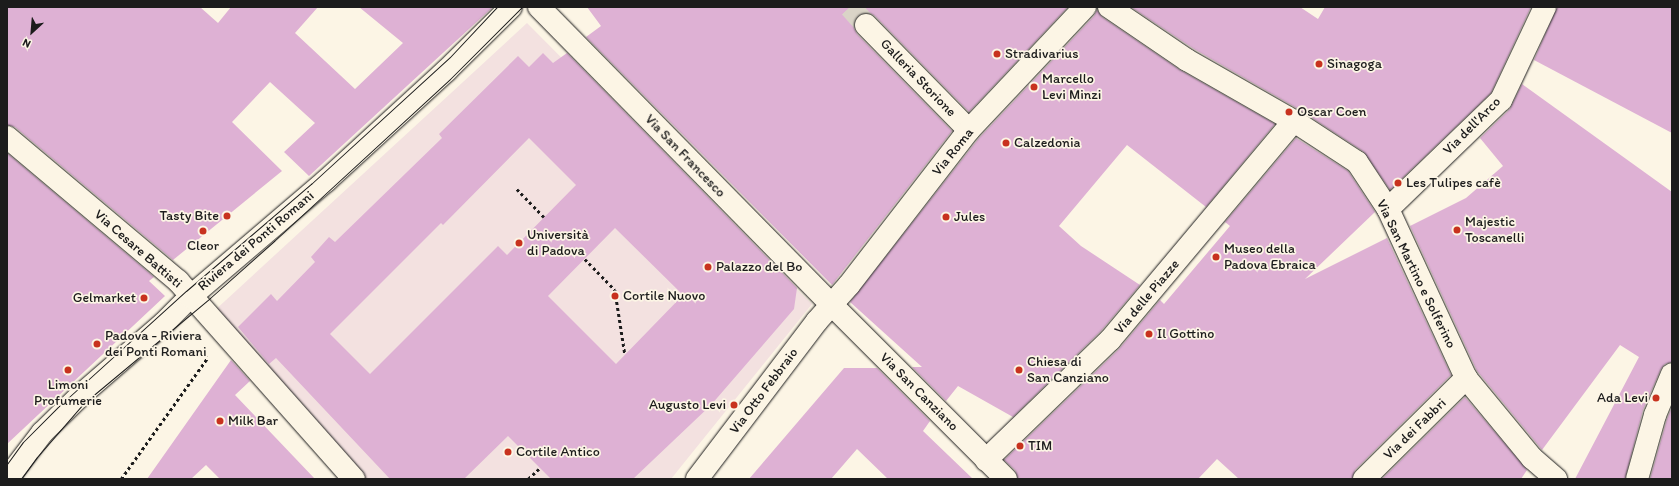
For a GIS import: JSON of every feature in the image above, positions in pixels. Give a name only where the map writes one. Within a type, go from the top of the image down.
[{"type":"street","name":"Riviera dei Ponti Romani","points":[[7,479],[42,433],[190,297],[326,181],[446,71],[511,7]]},
{"type":"street","name":"Via San Francesco","points":[[539,7],[832,305]]},
{"type":"street","name":"Via Roma","points":[[832,305],[969,130],[1085,7]]},
{"type":"street","name":"Via dell'Arco","points":[[1388,209],[1500,100],[1545,7]]},
{"type":"street","name":"Via San Martino e Solferino","points":[[1110,8],[1187,60],[1294,121],[1357,162],[1388,209],[1466,378],[1532,458],[1556,479]]},
{"type":"street","name":"Galleria Storione","points":[[866,25],[969,130]]},
{"type":"street","name":"Via delle Piazze","points":[[986,460],[1110,340],[1294,121]]},
{"type":"street","name":"Via Cesare Battisti","points":[[7,137],[178,281],[190,297],[354,479]]},
{"type":"street","name":"Via San Canziano","points":[[832,305],[1006,479]]},
{"type":"street","name":"Via Otto Febbraio","points":[[697,479],[817,321],[832,305]]},
{"type":"street","points":[[1636,479],[1655,415],[1672,374]]},
{"type":"street","name":"Via dei Fabbri","points":[[1364,479],[1466,378]]},
{"type":"path","points":[[517,189],[544,217]]},
{"type":"path","points":[[585,259],[615,290],[625,354]]},
{"type":"path","points":[[121,479],[224,335]]},
{"type":"path","points":[[528,479],[540,468]]},
{"type":"shaded area","name":"Università di Padova","points":[[527,23],[684,181],[812,304],[671,479],[363,479],[213,312]]},
{"type":"building","points":[[7,7],[200,7],[218,23],[231,7],[318,7],[295,33],[355,89],[403,43],[359,7],[493,7],[309,176],[284,152],[315,123],[270,82],[232,122],[282,171],[173,260],[15,127],[7,125]]},
{"type":"building","points":[[587,7],[1068,7],[969,112],[875,16],[870,13],[863,13],[857,16],[854,22],[854,28],[857,34],[952,131],[832,285],[586,37],[601,26]]},
{"type":"building","points":[[1131,7],[1300,7],[1318,19],[1325,7],[1531,7],[1491,93],[1390,190],[1364,152],[1300,110],[1194,49]]},
{"type":"building","points":[[1557,7],[1672,7],[1672,133],[1534,60]]},
{"type":"building","points":[[1097,10],[1102,17],[1180,70],[1275,124],[1206,207],[1127,145],[1059,226],[1081,246],[1140,285],[1101,331],[1013,417],[958,386],[946,401],[912,367],[922,367],[850,302],[979,138],[1094,16]]},
{"type":"building","name":"Università di Padova","points":[[543,53],[553,63],[567,53],[797,288],[794,309],[711,405],[633,479],[551,479],[508,436],[464,479],[390,479],[276,358],[269,364],[238,327],[271,294],[277,301],[315,262],[311,257],[329,237],[335,242],[442,138],[439,134],[518,56],[529,67]],"holes":[[[529,138],[576,185],[507,255],[498,246],[370,374],[330,334],[441,223],[443,225]],[[615,228],[683,295],[616,364],[548,296]]]},
{"type":"building","points":[[1522,84],[1672,192],[1672,362],[1665,364],[1661,369],[1643,410],[1625,479],[1575,479],[1639,357],[1620,345],[1542,450],[1477,371],[1410,226],[1466,198],[1503,166],[1480,138],[1510,109]]},
{"type":"building","points":[[1296,138],[1348,171],[1375,212],[1305,279],[1387,238],[1451,375],[1355,470],[1352,479],[1239,479],[1217,459],[1198,479],[1018,479],[1015,470],[1004,460],[1119,349],[1160,300],[1164,304],[1230,226],[1225,222]]},
{"type":"building","points":[[7,153],[154,277],[149,281],[165,296],[7,444]]},
{"type":"building","points":[[231,360],[250,381],[235,395],[315,479],[220,479],[206,465],[191,479],[147,479]]},
{"type":"building","points":[[844,368],[877,368],[930,421],[923,431],[973,479],[888,479],[857,449],[831,479],[749,479]]},
{"type":"building","points":[[1465,397],[1527,470],[1521,479],[1382,479]]},
{"type":"building","points":[[1672,407],[1672,479],[1650,479],[1667,419]]},
{"type":"tunnel","points":[[850,7],[866,25]]},
{"type":"tram line","points":[[7,464],[23,442],[59,406],[186,291],[311,184],[450,57],[497,7]]},
{"type":"tram line","points":[[21,479],[37,457],[84,403],[210,298],[274,241],[450,79],[522,7]]},
{"type":"place","name":"Stradivarius","points":[[997,54]]},
{"type":"place","name":"Sinagoga","points":[[1319,64]]},
{"type":"place","name":"Marcello Levi Minzi","points":[[1034,87]]},
{"type":"place","name":"Oscar Coen","points":[[1289,112]]},
{"type":"place","name":"Calzedonia","points":[[1006,143]]},
{"type":"place","name":"Les Tulipes cafè","points":[[1398,183]]},
{"type":"place","name":"Tasty Bite","points":[[227,216]]},
{"type":"place","name":"Jules","points":[[946,217]]},
{"type":"place","name":"Majestic Toscanelli","points":[[1457,230]]},
{"type":"place","name":"Cleor","points":[[203,231]]},
{"type":"place","name":"Università di Padova","points":[[519,243]]},
{"type":"place","name":"Museo della Padova Ebraica","points":[[1216,257]]},
{"type":"place","name":"Palazzo del Bo","points":[[708,267]]},
{"type":"place","name":"Cortile Nuovo","points":[[615,296]]},
{"type":"place","name":"Gelmarket","points":[[144,298]]},
{"type":"place","name":"Il Gottino","points":[[1149,334]]},
{"type":"place","name":"Padova - Riviera dei Ponti Romani","points":[[97,344]]},
{"type":"place","name":"Limoni Profumerie","points":[[68,370]]},
{"type":"place","name":"Chiesa di San Canziano","points":[[1019,370]]},
{"type":"place","name":"Ada Levi","points":[[1656,398]]},
{"type":"place","name":"Augusto Levi","points":[[734,405]]},
{"type":"place","name":"Milk Bar","points":[[220,421]]},
{"type":"place","name":"TIM","points":[[1020,446]]},
{"type":"place","name":"Cortile Antico","points":[[508,452]]}]
